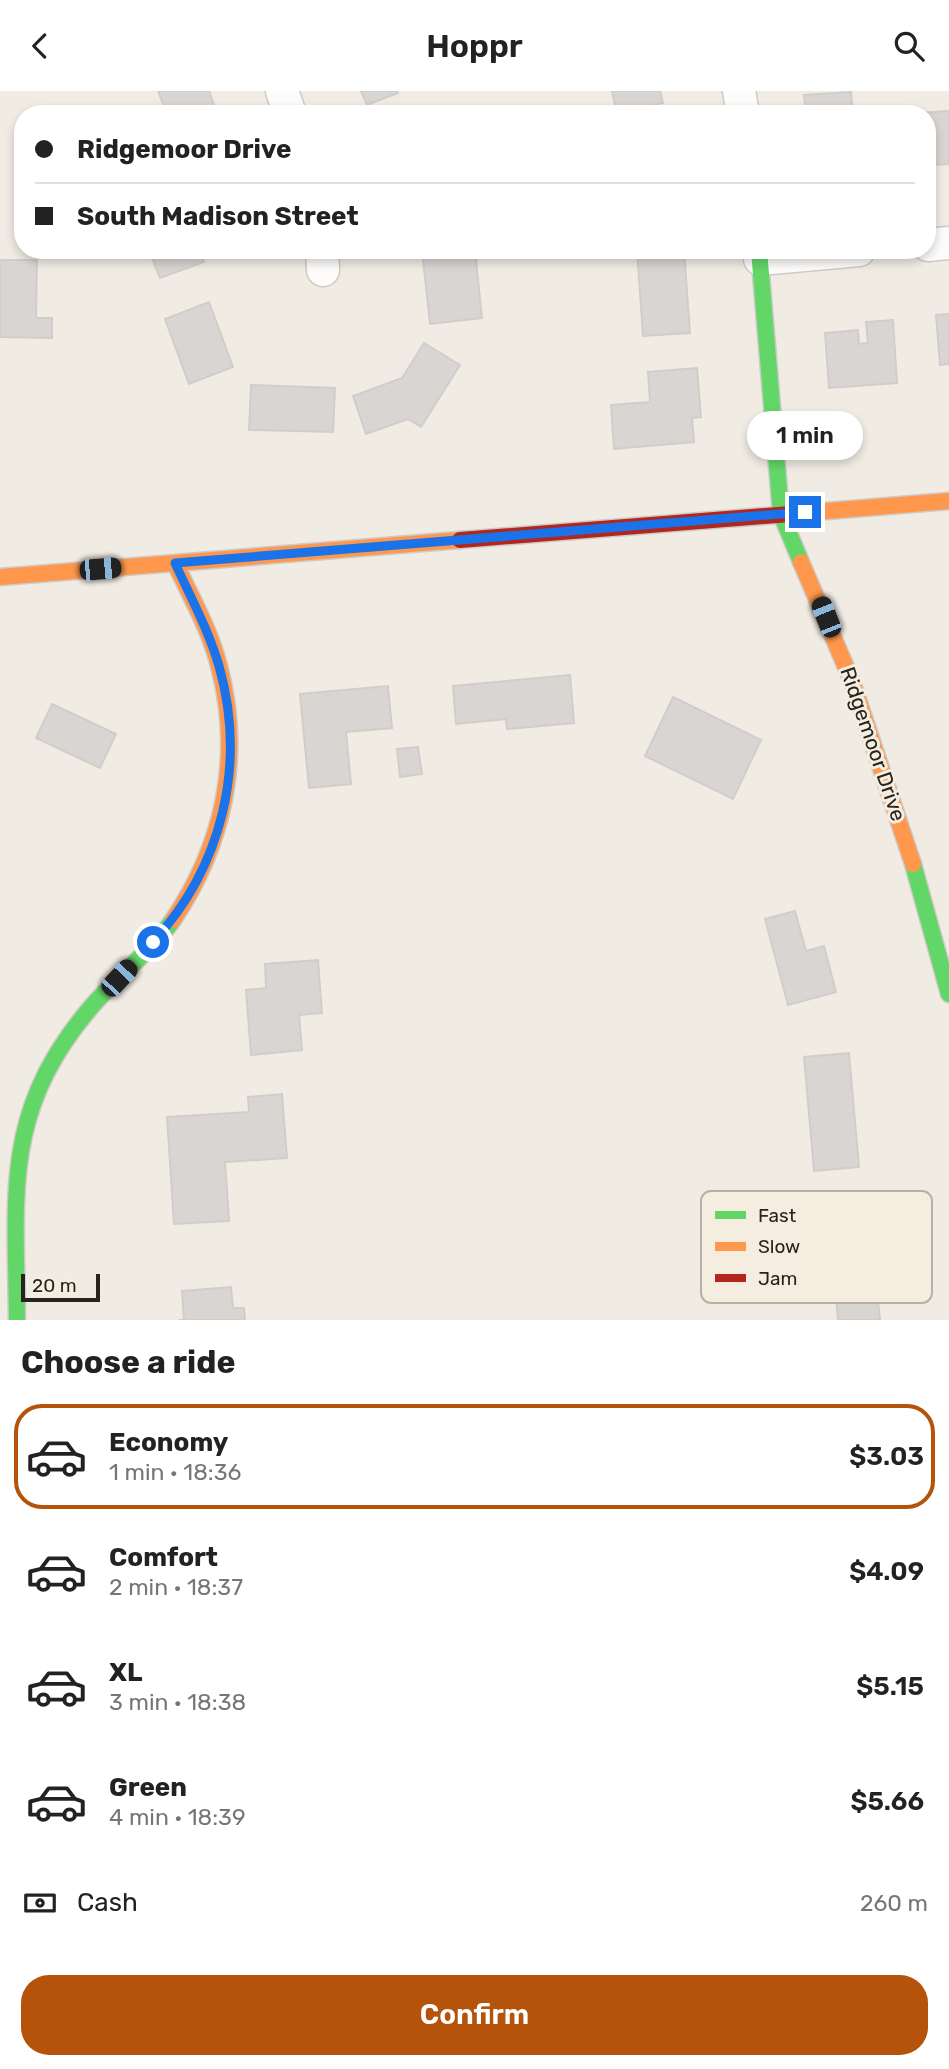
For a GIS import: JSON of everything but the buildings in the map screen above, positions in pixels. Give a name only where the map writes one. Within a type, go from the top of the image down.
[{"type":"street","name":"Ridgemoor Drive","points":[[759,259],[781,514],[851,679],[884,772],[949,994]]},
{"type":"street","points":[[0,577],[949,501]]},
{"type":"street","points":[[17,1320],[16,1171],[21,1138],[37,1086],[68,1033],[170,924],[184,905],[208,861],[223,817],[229,779],[231,735],[226,697],[218,663],[175,563]]},
{"type":"traffic: fast","points":[[760,259],[781,514],[801,562]]},
{"type":"traffic: fast","points":[[913,864],[949,994]]},
{"type":"traffic: fast","points":[[17,1320],[16,1232],[20,1154],[28,1118],[42,1081],[63,1044],[92,1006],[173,920]]},
{"type":"traffic: slow","points":[[815,512],[949,501]]},
{"type":"traffic: slow","points":[[0,577],[460,540]]},
{"type":"traffic: slow","points":[[801,562],[851,679],[913,864]]},
{"type":"traffic: slow","points":[[173,920],[191,891],[216,830],[224,798],[229,733],[226,700],[211,639],[175,563]]},
{"type":"traffic: jam","points":[[460,540],[815,512]]},
{"type":"route","points":[[153,942],[184,905],[208,861],[223,817],[229,779],[231,735],[218,663],[175,563],[805,512]]}]
